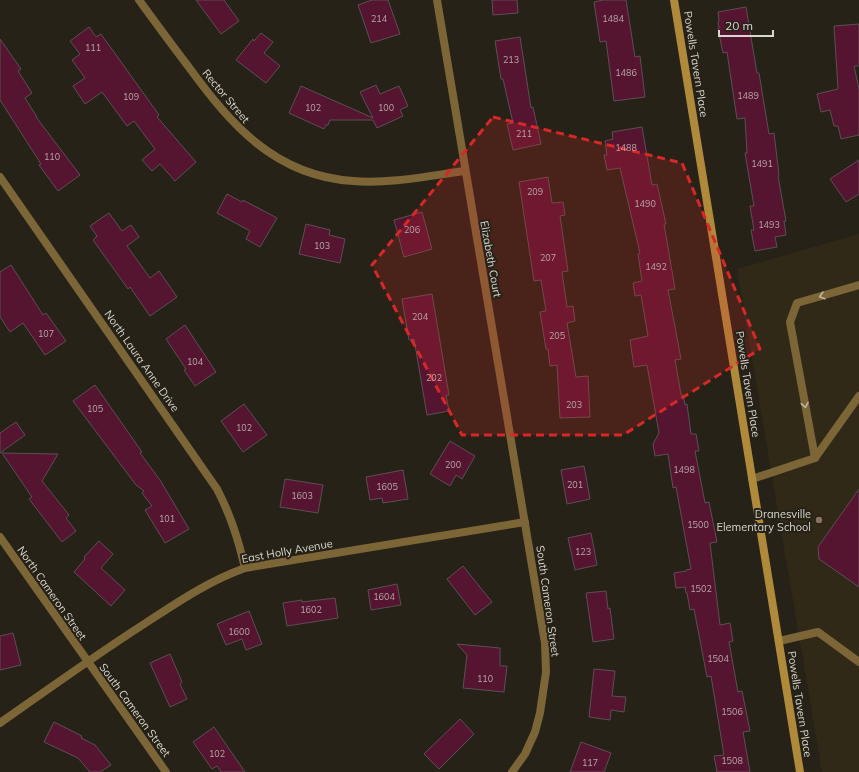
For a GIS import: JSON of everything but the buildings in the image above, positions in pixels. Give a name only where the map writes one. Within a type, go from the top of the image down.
[{"type":"street","name":"Rector Street","points":[[139,0],[206,91],[227,116],[246,135],[268,152],[292,166],[320,176],[353,181],[389,181],[465,171]]},
{"type":"street","name":"Elizabeth Court","points":[[437,0],[525,522]]},
{"type":"street","name":"Powells Tavern Place","points":[[674,0],[800,772]]},
{"type":"street","name":"North Laura Anne Drive","points":[[0,177],[217,489],[227,509],[236,533],[245,568]]},
{"type":"street","points":[[815,458],[790,322],[798,303],[859,285]]},
{"type":"street","points":[[752,479],[815,458],[859,396]]},
{"type":"street","name":"East Holly Avenue","points":[[0,723],[87,662],[198,588],[225,575],[245,568],[525,522]]},
{"type":"street","name":"South Cameron Street","points":[[512,772],[525,754],[535,732],[540,713],[546,672],[545,643],[525,522]]},
{"type":"street","name":"North Cameron Street","points":[[0,537],[87,662]]},
{"type":"street","points":[[779,641],[818,632],[859,662]]},
{"type":"street","name":"South Cameron Street","points":[[87,662],[166,772]]},
{"type":"highlighted area","points":[[493,117],[682,163],[760,349],[623,435],[462,435],[372,265]]},
{"type":"shaded area","name":"Dranesville Elementary School","points":[[859,234],[859,772],[822,772],[737,269]]},
{"type":"place","name":"Dranesville Elementary School","points":[[819,520]]}]
